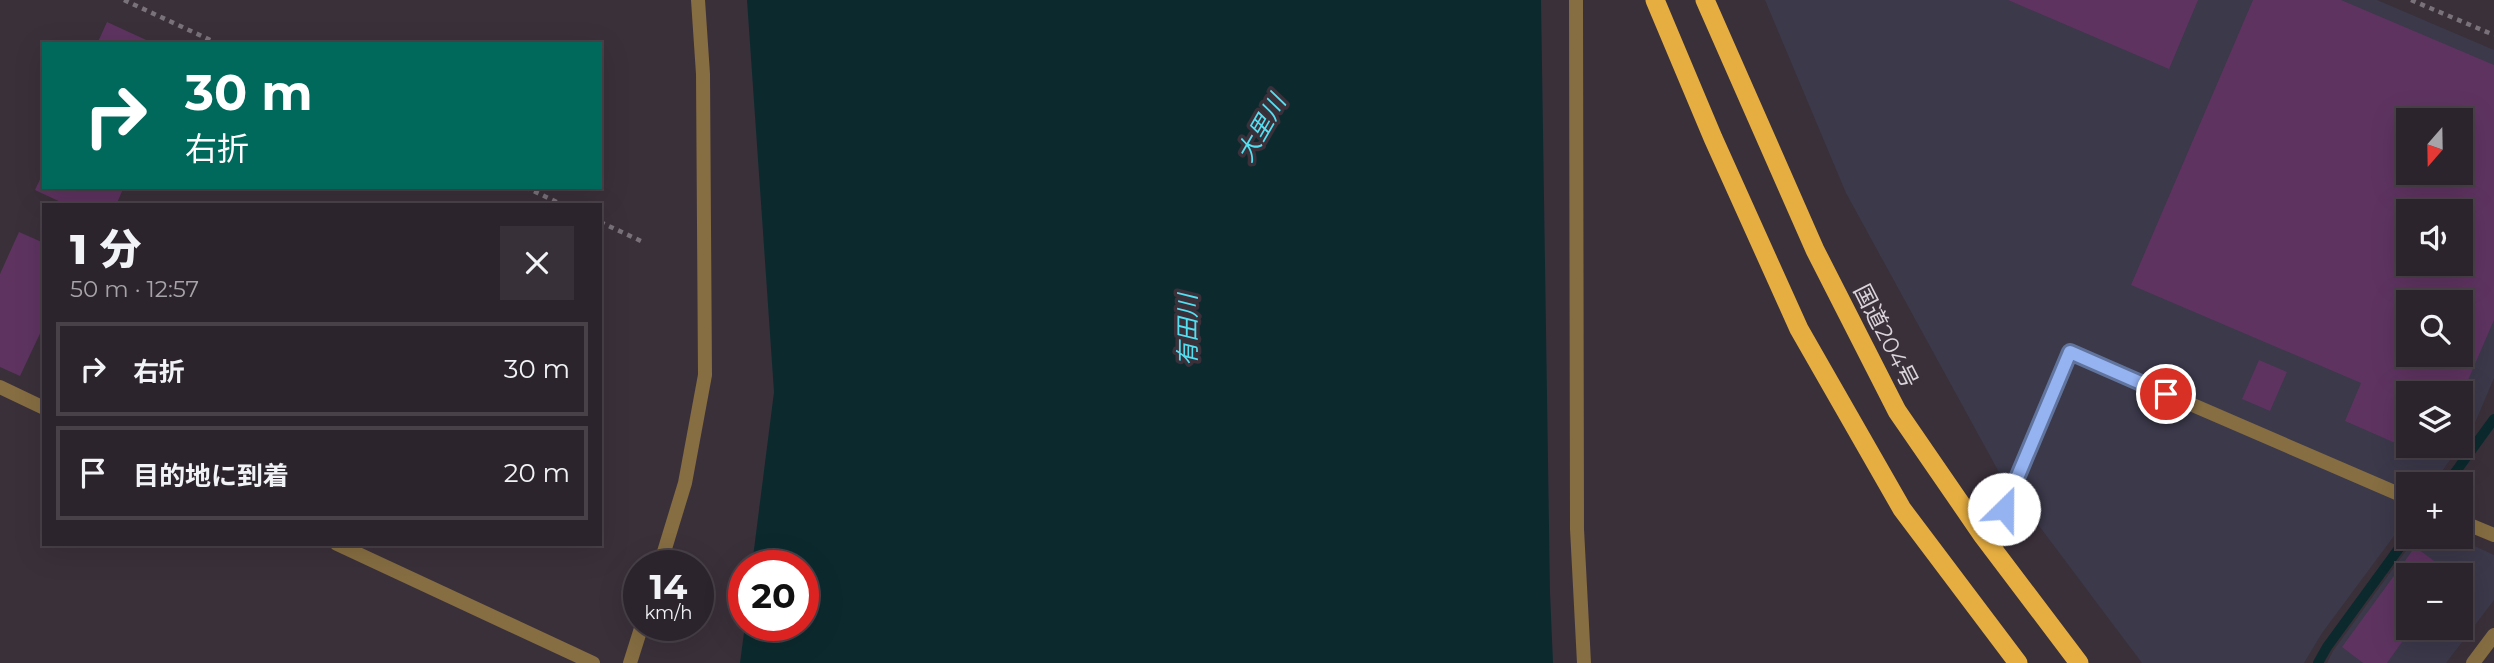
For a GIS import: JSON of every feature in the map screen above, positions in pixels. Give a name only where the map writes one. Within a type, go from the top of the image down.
[{"type":"highway","points":[[1655,0],[1713,138],[1799,329],[1902,509],[2018,663]]},
{"type":"highway","name":"国道204号","points":[[1705,0],[1815,250],[1897,411],[1983,536],[2079,663]]},
{"type":"street","points":[[665,550],[685,483],[705,374],[703,74],[698,0]]},
{"type":"street","points":[[1576,0],[1577,529],[1584,663]]},
{"type":"street","points":[[1983,536],[2004,509],[2070,352],[2396,493]]},
{"type":"street","points":[[0,387],[42,407]]},
{"type":"street","points":[[2473,526],[2494,535]]},
{"type":"street","points":[[341,546],[593,663]]},
{"type":"street","points":[[2473,663],[2494,635]]},
{"type":"street","points":[[630,663],[637,641]]},
{"type":"path","points":[[124,0],[215,42]]},
{"type":"path","points":[[2411,0],[2494,36]]},
{"type":"path","points":[[529,189],[559,203]]},
{"type":"path","points":[[602,223],[641,241]]},
{"type":"shaded area","points":[[1765,0],[2377,0],[2494,50],[2494,378],[2473,427],[2473,381],[2396,381],[2396,458],[2451,458],[2441,472],[2396,472],[2396,533],[2322,633],[2304,663],[2142,663],[2000,474],[1846,193]]},
{"type":"shaded area","points":[[2473,545],[2494,555],[2494,600],[2473,628],[2473,563],[2397,563],[2407,549],[2473,549]]},
{"type":"shaded area","points":[[2396,564],[2396,640],[2464,640],[2446,663],[2327,663]]},
{"type":"water","points":[[747,0],[1541,0],[1553,663],[740,663],[743,641],[819,641],[819,550],[754,550],[774,392]]},
{"type":"building","points":[[2008,0],[2198,0],[2169,69]]},
{"type":"building","points":[[2253,0],[2341,0],[2494,65],[2494,320],[2468,381],[2396,381],[2396,443],[2345,421],[2361,383],[2131,285]]},
{"type":"building","points":[[107,22],[151,42],[98,42]]},
{"type":"building","points":[[42,175],[42,189],[123,189],[117,203],[63,203],[35,190]]},
{"type":"building","points":[[19,232],[42,242],[42,329],[20,376],[0,367],[0,274]]},
{"type":"building","points":[[2259,360],[2287,372],[2270,411],[2242,399]]},
{"type":"building","points":[[2414,549],[2418,549],[2437,563],[2403,563]]},
{"type":"building","points":[[2396,573],[2396,640],[2403,640],[2387,663],[2363,663],[2342,647]]},
{"type":"waterway","points":[[2455,472],[2494,419]]},
{"type":"waterway","points":[[2318,663],[2399,549]]},
{"type":"route","points":[[2004,509],[2070,352],[2166,394]]},
{"type":"water label","name":"大里川","points":[[1261,128]]},
{"type":"water label","name":"有田川","points":[[1187,330]]}]
